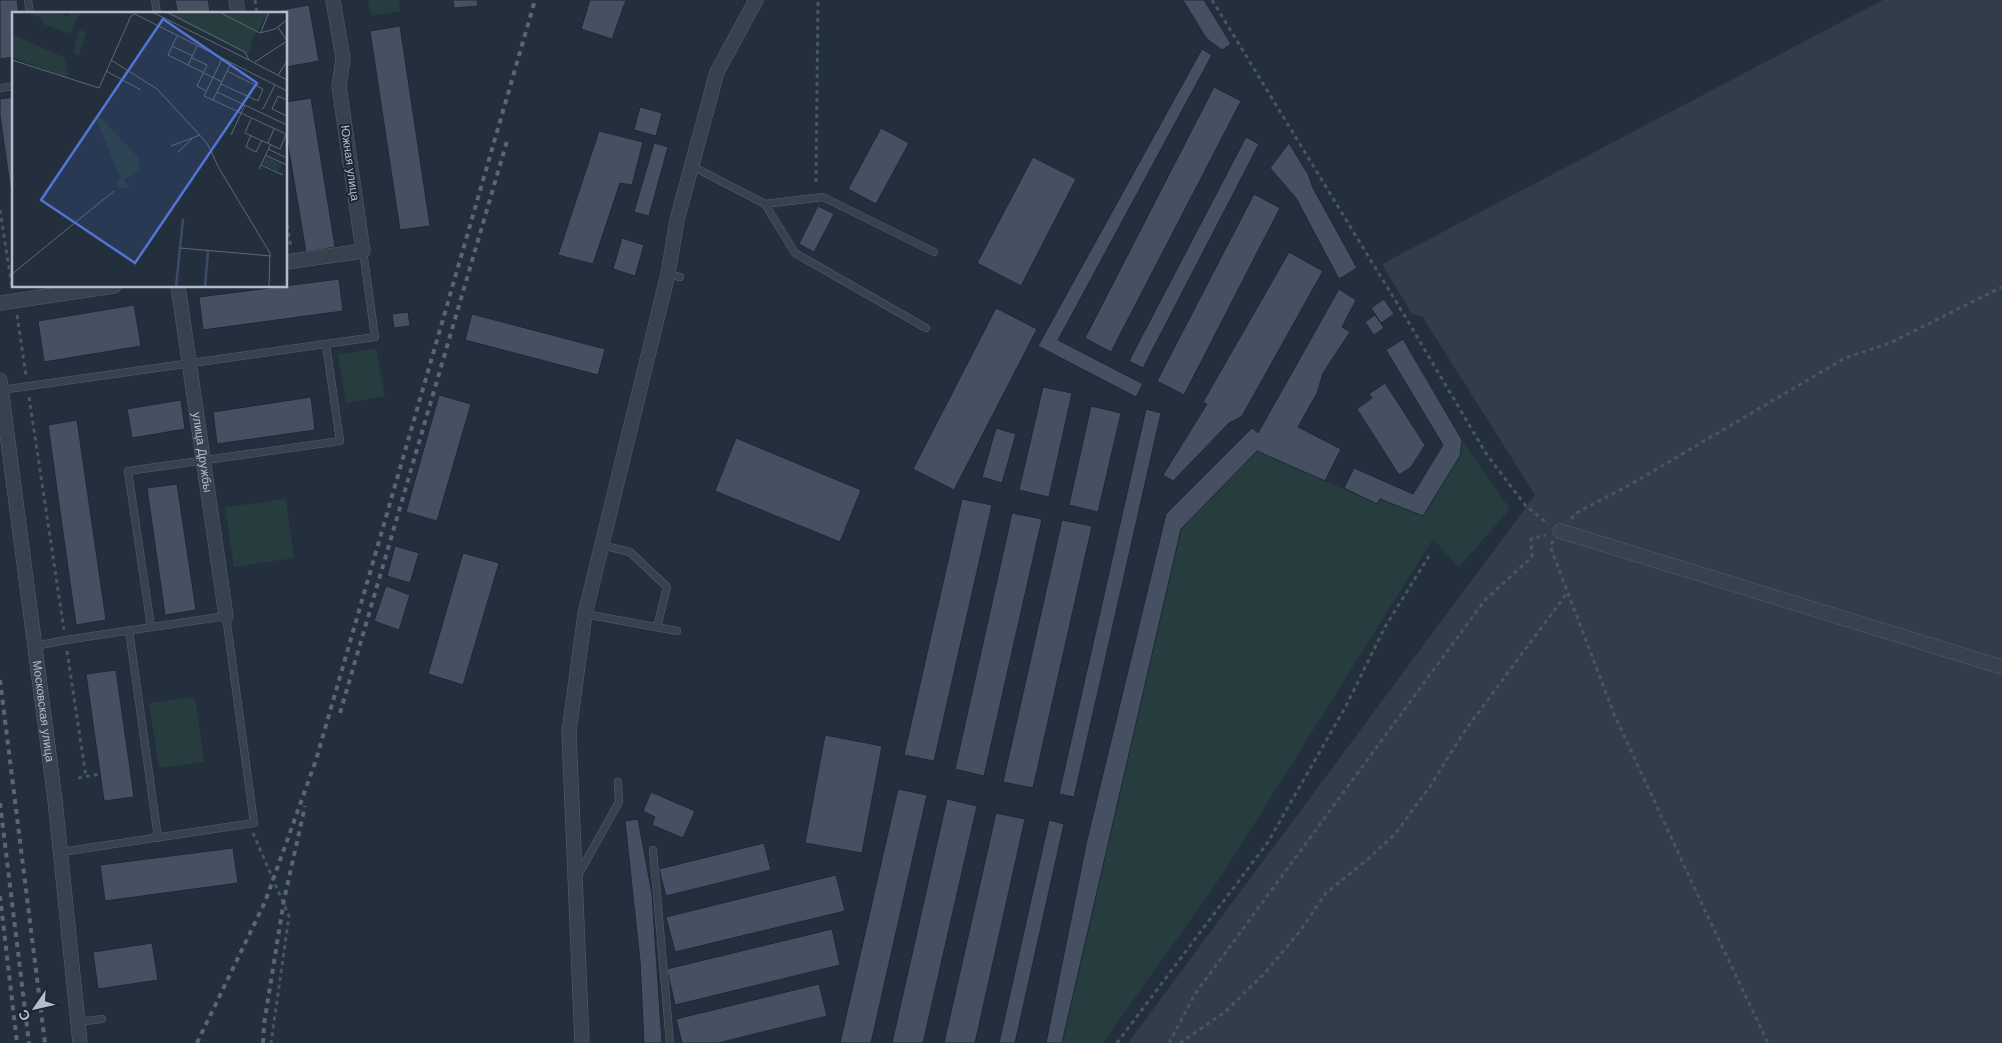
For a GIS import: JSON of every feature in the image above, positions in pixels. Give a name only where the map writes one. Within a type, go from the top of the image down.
[{"type":"street","name":"Южная улица","points":[[333,0],[343,59],[340,86],[363,251]]},
{"type":"street","points":[[582,1043],[569,732],[585,614],[601,545],[674,276],[677,220],[717,72],[756,0]]},
{"type":"street","points":[[289,261],[363,251]]},
{"type":"street","points":[[0,302],[87,288]]},
{"type":"street","name":"улица Дружбы","points":[[178,288],[226,616]]},
{"type":"street","name":"Московская улица","points":[[1,385],[61,852],[80,1043]]},
{"type":"street","points":[[1560,531],[2002,667]]},
{"type":"lane","points":[[692,166],[765,204],[795,253],[926,328]]},
{"type":"lane","points":[[765,204],[823,197],[934,252]]},
{"type":"lane","points":[[1,385],[28,386],[375,337],[363,251]]},
{"type":"lane","points":[[152,627],[128,471],[340,441],[326,344]]},
{"type":"lane","points":[[601,545],[630,552],[666,587],[657,628]]},
{"type":"lane","points":[[585,614],[677,631]]},
{"type":"lane","points":[[35,646],[226,616],[254,823],[61,852]]},
{"type":"lane","points":[[129,630],[158,838]]},
{"type":"lane","points":[[574,882],[619,802],[618,782]]},
{"type":"lane","points":[[653,850],[670,1043]]},
{"type":"lane","points":[[78,1022],[102,1019]]},
{"type":"path","points":[[816,182],[818,0]]},
{"type":"path","points":[[1212,0],[1406,318],[1487,455],[1526,506],[1538,518],[1560,531]]},
{"type":"path","points":[[0,210],[12,287]]},
{"type":"path","points":[[288,246],[289,261]]},
{"type":"path","points":[[1768,1043],[1614,714],[1550,546],[1560,531],[1578,512],[1633,483],[1845,358],[1890,343],[2002,287]]},
{"type":"path","points":[[12,288],[86,777]]},
{"type":"path","points":[[1169,1043],[1195,994],[1485,600],[1532,557],[1531,540],[1560,531]]},
{"type":"path","points":[[1118,1043],[1268,842],[1346,706],[1384,628],[1429,556]]},
{"type":"path","points":[[1180,1043],[1225,1012],[1265,973],[1300,930],[1326,893],[1396,834],[1429,788],[1464,732],[1567,592]]},
{"type":"path","points":[[78,778],[100,774]]},
{"type":"path","points":[[249,824],[289,916],[270,1043]]},
{"type":"shaded area","points":[[1883,0],[2002,0],[2002,1043],[1128,1043],[1535,495],[1422,316],[1412,314],[1382,264]]},
{"type":"green space","points":[[368,0],[399,0],[400,11],[371,16]]},
{"type":"green space","points":[[376,348],[385,396],[346,403],[338,355]]},
{"type":"green space","points":[[1462,440],[1510,509],[1459,567],[1433,539],[1222,875],[1103,1043],[1062,1043],[1181,529],[1257,451],[1377,504],[1380,499],[1423,516],[1460,456]]},
{"type":"green space","points":[[286,499],[294,558],[234,567],[225,507]]},
{"type":"green space","points":[[195,697],[204,762],[159,768],[149,703]]},
{"type":"building","points":[[0,0],[17,0],[19,12],[12,12],[12,57],[0,59]]},
{"type":"building","points":[[175,0],[208,0],[210,11],[178,12]]},
{"type":"building","points":[[453,0],[477,0],[478,6],[454,8]]},
{"type":"building","points":[[590,0],[626,0],[612,39],[581,29]]},
{"type":"building","points":[[1183,0],[1204,0],[1231,44],[1222,50],[1206,38]]},
{"type":"building","points":[[309,5],[319,61],[288,67],[288,12],[270,12]]},
{"type":"building","points":[[400,26],[430,226],[400,230],[370,31]]},
{"type":"building","points":[[1202,49],[1212,55],[1058,340],[1143,384],[1136,397],[1038,346]]},
{"type":"building","points":[[1214,87],[1241,101],[1111,352],[1085,338]]},
{"type":"building","points":[[12,97],[12,201],[0,115],[0,99]]},
{"type":"building","points":[[311,98],[335,247],[306,252],[288,145],[288,102]]},
{"type":"building","points":[[640,107],[662,113],[656,136],[634,130]]},
{"type":"building","points":[[881,128],[909,143],[876,204],[848,189]]},
{"type":"building","points":[[599,131],[643,142],[632,185],[620,183],[593,264],[558,255]]},
{"type":"building","points":[[1246,137],[1259,144],[1143,368],[1129,361]]},
{"type":"building","points":[[654,143],[668,147],[649,216],[634,212]]},
{"type":"building","points":[[1289,143],[1308,174],[1313,188],[1357,268],[1339,279],[1296,198],[1270,168]]},
{"type":"building","points":[[1033,157],[1076,179],[1021,286],[977,263]]},
{"type":"building","points":[[1254,194],[1280,208],[1184,395],[1157,381]]},
{"type":"building","points":[[818,206],[834,214],[814,252],[799,244]]},
{"type":"building","points":[[622,238],[644,245],[635,276],[613,269]]},
{"type":"building","points":[[1289,252],[1323,271],[1242,416],[1229,423],[1173,481],[1163,475],[1207,404],[1203,402]]},
{"type":"building","points":[[339,279],[343,311],[203,330],[199,297],[269,288],[288,288],[288,286]]},
{"type":"building","points":[[1339,289],[1356,300],[1342,327],[1350,332],[1323,373],[1317,393],[1298,427],[1341,449],[1325,481],[1257,451],[1181,529],[1062,1043],[1046,1043],[1087,840],[1166,514],[1252,428],[1258,433]]},
{"type":"building","points":[[1384,299],[1394,314],[1381,323],[1371,308]]},
{"type":"building","points":[[134,305],[141,346],[44,362],[38,321]]},
{"type":"building","points":[[996,308],[1037,329],[954,490],[913,469]]},
{"type":"building","points":[[408,312],[410,326],[394,328],[392,314]]},
{"type":"building","points":[[472,314],[605,349],[598,375],[465,340]]},
{"type":"building","points":[[1375,315],[1384,328],[1374,335],[1365,322]]},
{"type":"building","points":[[1403,339],[1462,440],[1460,456],[1423,516],[1380,499],[1377,504],[1344,488],[1354,468],[1413,494],[1443,445],[1386,350]]},
{"type":"building","points":[[1385,383],[1425,445],[1411,467],[1399,475],[1357,409],[1372,398],[1369,394]]},
{"type":"building","points":[[1043,387],[1072,393],[1049,497],[1019,490]]},
{"type":"building","points":[[439,395],[471,404],[437,521],[406,512]]},
{"type":"building","points":[[311,397],[315,430],[217,444],[213,412]]},
{"type":"building","points":[[181,400],[185,429],[132,438],[127,409]]},
{"type":"building","points":[[1091,406],[1121,413],[1098,512],[1069,505]]},
{"type":"building","points":[[1146,409],[1161,413],[1074,797],[1059,794]]},
{"type":"building","points":[[77,420],[106,620],[76,625],[48,425]]},
{"type":"building","points":[[996,428],[1016,434],[1002,483],[982,477]]},
{"type":"building","points":[[736,438],[861,490],[840,542],[715,491]]},
{"type":"building","points":[[177,484],[196,610],[165,615],[147,488]]},
{"type":"building","points":[[962,499],[992,505],[934,761],[904,755]]},
{"type":"building","points":[[1012,513],[1042,519],[984,776],[955,769]]},
{"type":"building","points":[[1062,520],[1092,526],[1033,788],[1003,782]]},
{"type":"building","points":[[395,546],[419,553],[410,583],[387,576]]},
{"type":"building","points":[[463,553],[499,563],[463,685],[428,674]]},
{"type":"building","points":[[386,586],[410,595],[399,630],[374,621]]},
{"type":"building","points":[[116,670],[134,797],[104,801],[86,674]]},
{"type":"building","points":[[825,735],[882,746],[862,853],[805,843]]},
{"type":"building","points":[[898,789],[927,795],[871,1043],[840,1043]]},
{"type":"building","points":[[651,792],[695,811],[683,838],[652,825],[655,817],[643,811]]},
{"type":"building","points":[[947,799],[977,806],[923,1043],[892,1043]]},
{"type":"building","points":[[996,813],[1025,819],[975,1043],[944,1043]]},
{"type":"building","points":[[638,819],[652,894],[662,1043],[644,1043],[640,961],[625,821]]},
{"type":"building","points":[[1049,820],[1064,824],[1015,1043],[999,1043]]},
{"type":"building","points":[[764,843],[771,870],[666,896],[659,869]]},
{"type":"building","points":[[233,848],[238,883],[105,901],[100,865]]},
{"type":"building","points":[[836,875],[845,911],[675,952],[666,917]]},
{"type":"building","points":[[832,929],[840,965],[675,1005],[667,969]]},
{"type":"building","points":[[152,943],[158,980],[98,989],[93,952]]},
{"type":"building","points":[[819,984],[827,1016],[718,1043],[682,1043],[676,1019]]},
{"type":"railway","points":[[197,1043],[265,902],[316,760],[535,0]]},
{"type":"railway","points":[[340,713],[507,141]]},
{"type":"railway","points":[[0,680],[45,1043]]},
{"type":"railway","points":[[0,803],[29,1043]]},
{"type":"railway","points":[[263,1043],[264,1024],[284,900],[305,806]]},
{"type":"railway","points":[[0,896],[17,1043]]}]
